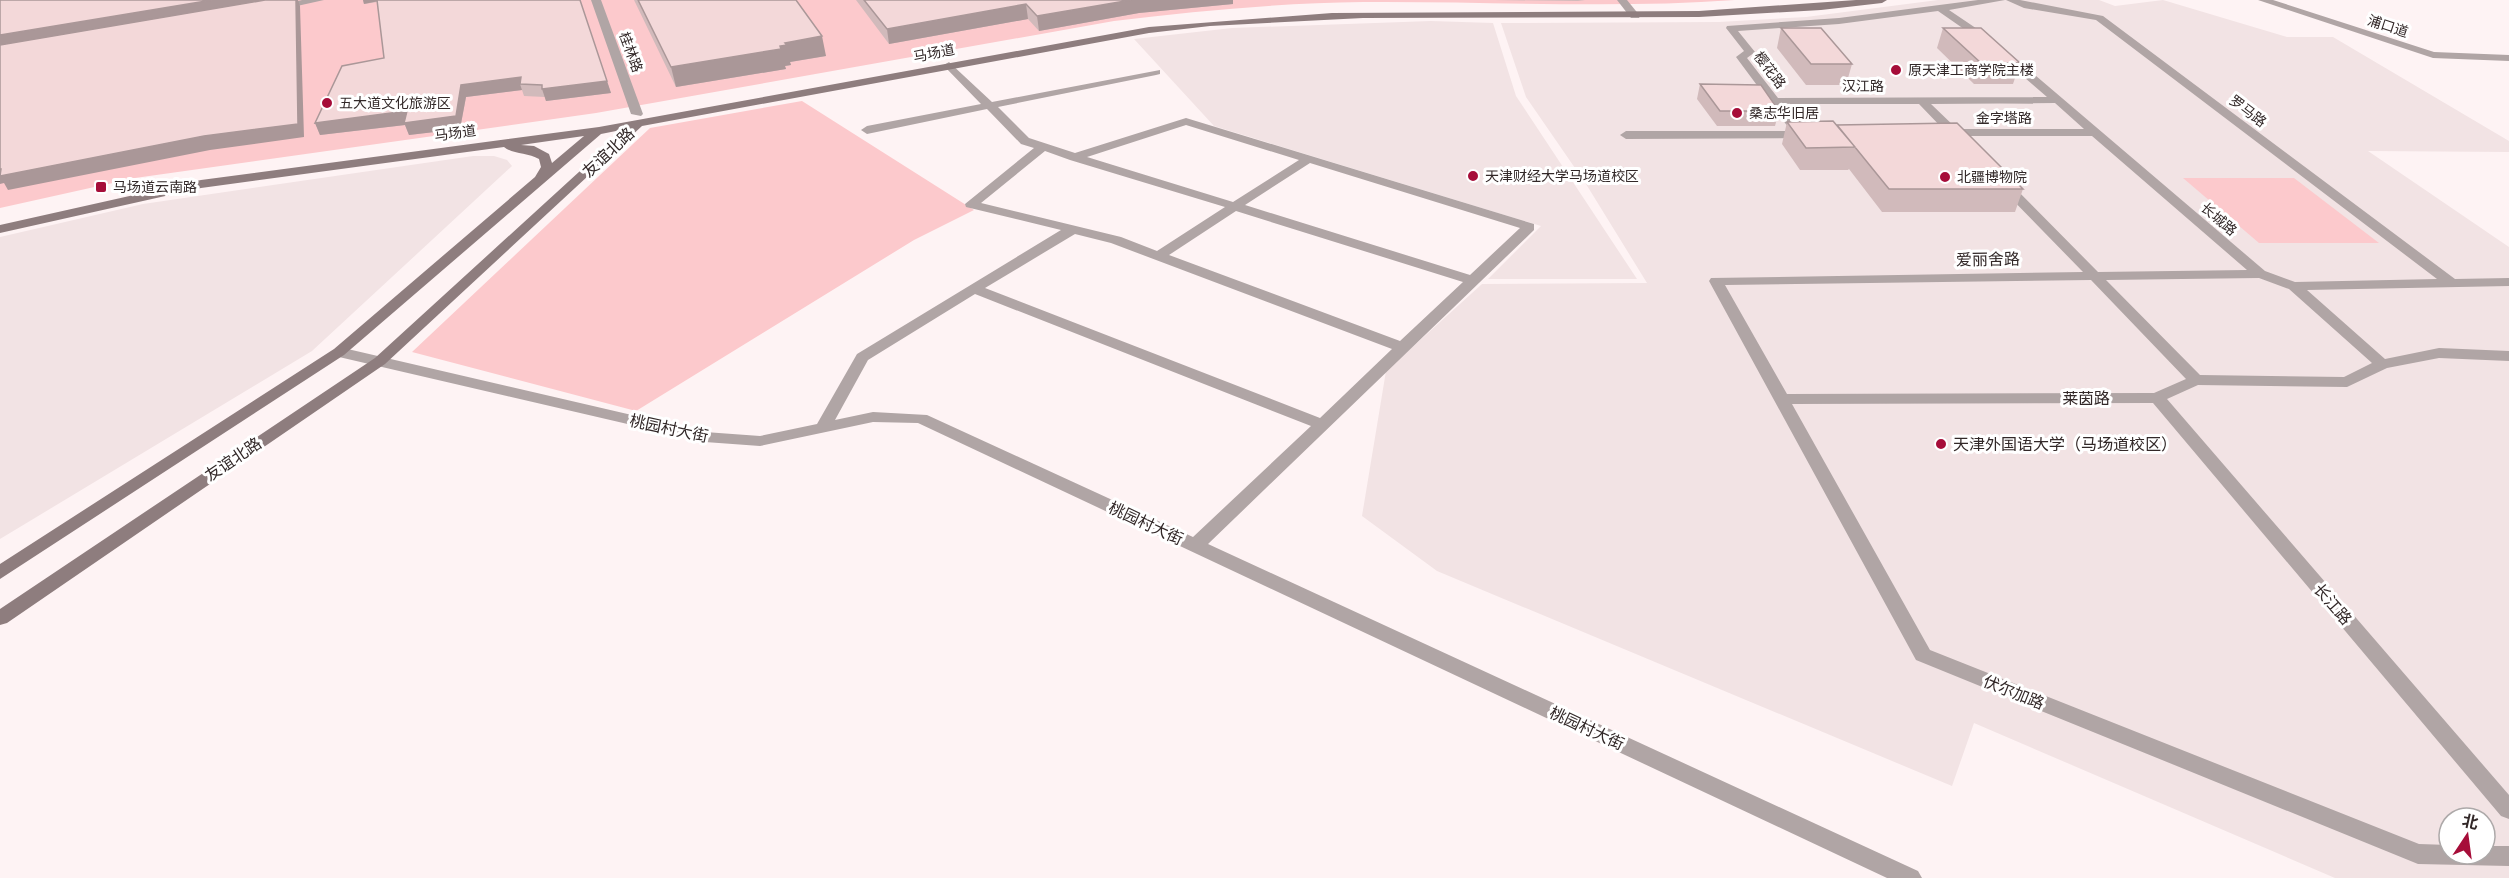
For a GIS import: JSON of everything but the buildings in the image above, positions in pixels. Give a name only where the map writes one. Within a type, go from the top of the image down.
[{"type":"main road","name":"马场道","points":[[638,119],[1163,20],[1389,8],[1633,13],[1769,6],[1828,0]]},
{"type":"main road","name":"马场道","points":[[0,219],[205,175],[638,119],[1106,36],[1220,22],[1394,14],[1793,11],[1882,0]]},
{"type":"main road","name":"友谊北路","points":[[0,573],[339,352],[596,131],[638,119]]},
{"type":"main road","name":"友谊北路","points":[[0,618],[380,361],[638,119]]},
{"type":"main road","name":"马场道","points":[[0,228],[191,186],[596,131]]},
{"type":"main road","points":[[473,146],[530,149],[545,157],[547,167],[540,181]]},
{"type":"street","points":[[272,8],[318,0]]},
{"type":"street","name":"桂林路","points":[[596,0],[638,119]]},
{"type":"street","points":[[1622,0],[1633,13]]},
{"type":"street","points":[[1940,8],[2000,0]]},
{"type":"street","name":"罗马路","points":[[2011,0],[2024,5],[2098,18],[2450,282]]},
{"type":"street","name":"浦口道","points":[[2263,0],[2433,55],[2509,58]]},
{"type":"street","name":"樱花路","points":[[1800,134],[1741,57],[1750,52],[1731,28],[1839,21],[1940,8]]},
{"type":"street","name":"长城路","points":[[1940,8],[1991,43],[2260,274],[2294,286],[2382,364]]},
{"type":"street","points":[[949,65],[1025,141],[1473,280]]},
{"type":"street","points":[[867,130],[1156,72]]},
{"type":"street","name":"汉江路","points":[[1774,101],[2059,100]]},
{"type":"street","points":[[1922,101],[1970,150]]},
{"type":"street","points":[[1074,157],[1186,121],[1528,227],[1401,346],[1324,425],[1195,546]]},
{"type":"street","name":"金字塔路","points":[[1930,133],[2095,132]]},
{"type":"street","points":[[1626,135],[1824,134]]},
{"type":"street","points":[[1043,147],[971,204],[1116,240],[1401,346]]},
{"type":"street","points":[[1158,256],[1308,159]]},
{"type":"street","points":[[1995,175],[2196,380]]},
{"type":"street","points":[[824,426],[862,357],[1073,229]]},
{"type":"street","name":"爱丽舍路","points":[[1716,280],[2260,274]]},
{"type":"street","name":"伏尔加路","points":[[1716,280],[1923,655],[2418,854],[2509,856]]},
{"type":"street","points":[[2294,286],[2509,282]]},
{"type":"street","points":[[974,289],[1324,425]]},
{"type":"street","name":"桃园村大街","points":[[339,352],[705,437],[760,441],[873,417],[921,418],[1910,878]]},
{"type":"street","points":[[2382,364],[2439,353],[2509,356]]},
{"type":"street","name":"莱茵路","points":[[1782,399],[2157,398],[2196,380],[2347,382],[2382,364]]},
{"type":"street","name":"长江路","points":[[2157,398],[2509,810]]},
{"type":"shaded area","name":"五大道文化旅游区","points":[[0,0],[1735,0],[1642,4],[1410,2],[1301,4],[1114,21],[596,113],[135,178],[0,208]]},
{"type":"shaded area","name":"天津外国语大学（马场道校区）","points":[[1938,0],[2099,0],[2115,6],[2163,0],[2287,37],[2333,37],[2509,141],[2509,152],[2368,151],[2509,247],[2509,878],[2335,878],[1974,723],[1952,786],[1437,571],[1362,516],[1386,371],[1482,284],[1647,283],[1586,184],[1526,97],[1501,23],[1719,22],[1806,17]]},
{"type":"shaded area","name":"天津财经大学马场道校区","points":[[1431,21],[1493,23],[1516,96],[1637,279],[1488,279],[1541,226],[1214,126],[1134,39],[1232,28]]},
{"type":"shaded area","points":[[802,101],[974,210],[914,240],[636,411],[412,352],[650,128]]},
{"type":"shaded area","points":[[473,156],[494,156],[507,160],[512,166],[312,351],[0,539],[0,237],[143,204]]},
{"type":"shaded area","points":[[2183,178],[2294,178],[2379,243],[2259,243]]},
{"type":"place","name":"原天津工商学院主楼","points":[[1896,70]]},
{"type":"place","name":"五大道文化旅游区","points":[[327,103]]},
{"type":"place","name":"桑志华旧居","points":[[1737,113]]},
{"type":"place","name":"天津财经大学马场道校区","points":[[1473,176]]},
{"type":"place","name":"北疆博物院","points":[[1945,177]]},
{"type":"place","name":"马场道云南路","points":[[101,187]]},
{"type":"place","name":"天津外国语大学（马场道校区）","points":[[1941,444]]}]
